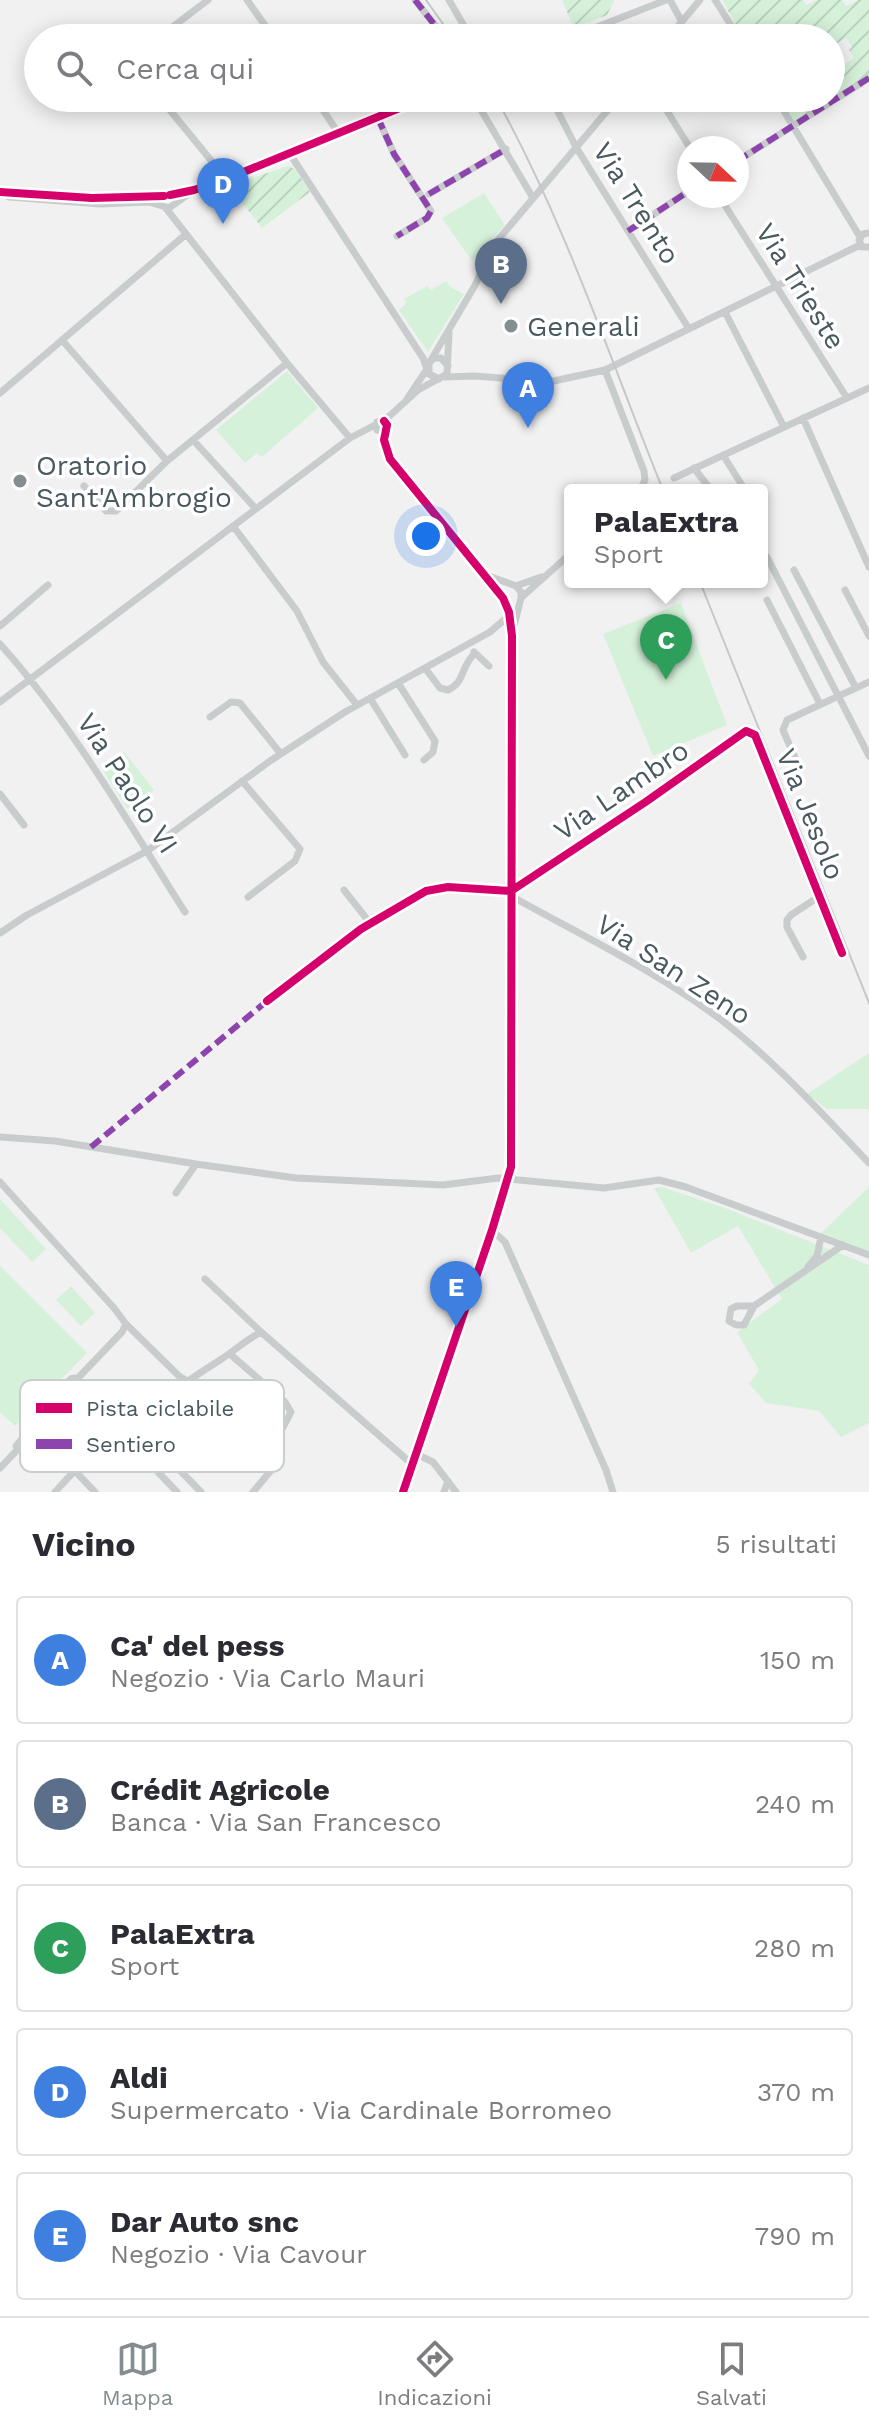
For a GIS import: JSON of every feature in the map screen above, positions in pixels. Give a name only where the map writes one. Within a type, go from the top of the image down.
[{"type":"street","points":[[176,24],[208,0]]},
{"type":"street","points":[[247,0],[264,24]]},
{"type":"street","points":[[415,0],[434,24]]},
{"type":"street","points":[[449,0],[463,24]]},
{"type":"street","points":[[605,24],[668,0],[682,22],[700,0]]},
{"type":"street","points":[[715,0],[730,24]]},
{"type":"street","points":[[845,93],[869,78]]},
{"type":"street","points":[[171,112],[224,180]]},
{"type":"street","points":[[324,112],[339,134]]},
{"type":"street","points":[[0,194],[171,199],[392,112]]},
{"type":"street","points":[[483,112],[533,198]]},
{"type":"street","name":"Via Trento","points":[[558,112],[576,147],[689,329]]},
{"type":"street","points":[[0,702],[350,438],[378,421],[384,421],[407,399],[475,285],[494,245],[606,112]]},
{"type":"street","points":[[668,112],[683,136]]},
{"type":"street","points":[[785,112],[863,243]]},
{"type":"street","points":[[749,153],[814,112]]},
{"type":"street","points":[[378,118],[394,154],[431,211],[427,218],[397,236]]},
{"type":"street","points":[[429,194],[506,149]]},
{"type":"street","points":[[290,154],[423,358],[432,377],[475,376],[549,382],[605,370],[863,243],[869,233]]},
{"type":"street","points":[[0,194],[100,204],[153,202],[164,206],[350,438]]},
{"type":"street","points":[[164,206],[171,199]]},
{"type":"street","points":[[171,199],[176,223]]},
{"type":"street","points":[[628,231],[677,199]]},
{"type":"street","name":"Via Trieste","points":[[726,208],[847,398]]},
{"type":"street","points":[[0,393],[185,235]]},
{"type":"street","points":[[725,312],[784,427]]},
{"type":"street","points":[[407,399],[442,378],[448,364],[451,324]]},
{"type":"street","points":[[62,340],[167,461]]},
{"type":"street","points":[[431,360],[441,358],[475,376]]},
{"type":"street","points":[[84,486],[106,511],[115,512],[167,461],[287,363]]},
{"type":"street","points":[[605,370],[644,471],[643,484]]},
{"type":"street","points":[[674,478],[869,388]]},
{"type":"street","points":[[803,418],[869,567]]},
{"type":"street","points":[[384,421],[387,425],[385,444],[390,459],[504,600],[512,605],[520,600],[564,559]]},
{"type":"street","points":[[375,425],[379,432],[384,431]]},
{"type":"street","points":[[194,441],[256,509]]},
{"type":"street","points":[[723,455],[741,484]]},
{"type":"street","points":[[694,468],[706,484]]},
{"type":"street","points":[[233,526],[297,611],[323,662],[357,705]]},
{"type":"street","points":[[768,559],[869,756]]},
{"type":"street","points":[[478,570],[515,586],[521,592],[510,632]]},
{"type":"street","points":[[794,570],[856,688]]},
{"type":"street","points":[[403,1492],[508,1179],[512,1143],[510,615],[504,600],[506,588],[547,575]]},
{"type":"street","points":[[0,626],[48,585]]},
{"type":"street","points":[[845,590],[869,636]]},
{"type":"street","points":[[767,600],[820,704]]},
{"type":"street","points":[[0,933],[147,851],[281,754],[357,705],[490,632],[510,615]]},
{"type":"street","points":[[490,632],[510,632]]},
{"type":"street","name":"Via Paolo VI","points":[[0,644],[31,678],[60,718],[185,912]]},
{"type":"street","points":[[466,646],[489,666]]},
{"type":"street","points":[[425,668],[440,688],[448,690],[459,682],[463,665],[475,653]]},
{"type":"street","points":[[795,758],[784,724],[790,718],[869,682]]},
{"type":"street","points":[[398,683],[435,741],[433,752],[424,760]]},
{"type":"street","points":[[370,698],[405,755]]},
{"type":"street","points":[[210,717],[228,704],[237,702],[245,707],[281,754]]},
{"type":"street","name":"Via Lambro","points":[[511,893],[744,731],[755,735]]},
{"type":"street","name":"Via Jesolo","points":[[755,735],[842,953]]},
{"type":"street","points":[[242,781],[300,849],[295,861],[248,897]]},
{"type":"street","points":[[0,794],[24,825]]},
{"type":"street","points":[[267,1001],[370,923],[433,889],[451,887],[511,893]]},
{"type":"street","points":[[344,890],[370,923]]},
{"type":"street","name":"Via San Zeno","points":[[511,893],[650,973],[722,1021],[805,1096],[869,1163]]},
{"type":"street","points":[[803,957],[787,927],[787,920],[820,896]]},
{"type":"street","points":[[0,1137],[55,1141],[296,1178],[443,1185],[489,1178],[601,1188],[652,1180],[666,1181],[869,1255]]},
{"type":"street","points":[[176,1193],[196,1164]]},
{"type":"street","points":[[0,1182],[124,1318],[126,1324],[185,1380]]},
{"type":"street","points":[[492,1230],[505,1242],[613,1492]]},
{"type":"street","points":[[807,1269],[817,1256],[821,1237]]},
{"type":"street","points":[[754,1306],[843,1245]]},
{"type":"street","points":[[205,1279],[413,1465]]},
{"type":"street","points":[[79,1380],[126,1324]]},
{"type":"street","points":[[189,1380],[261,1332]]},
{"type":"street","points":[[230,1354],[260,1380]]},
{"type":"street","points":[[284,1401],[291,1412],[284,1425]]},
{"type":"street","points":[[0,1468],[20,1446]]},
{"type":"street","points":[[416,1454],[430,1459],[456,1492]]},
{"type":"street","points":[[55,1492],[72,1472]]},
{"type":"street","points":[[76,1472],[95,1492]]},
{"type":"street","points":[[158,1472],[177,1492]]},
{"type":"street","points":[[182,1472],[201,1492]]},
{"type":"street","points":[[253,1492],[270,1472]]},
{"type":"street","points":[[444,1492],[448,1481]]},
{"type":"green space","points":[[562,0],[614,0],[607,15],[584,24],[572,24]]},
{"type":"green space","points":[[722,0],[803,0],[806,5],[817,0],[842,0],[846,6],[858,0],[869,0],[869,76],[845,91],[845,64],[854,58],[849,50],[852,47],[845,39],[845,24],[735,24]]},
{"type":"green space","points":[[787,112],[812,112],[794,123]]},
{"type":"green space","points":[[288,166],[295,169],[310,192],[262,228],[229,186]]},
{"type":"green space","points":[[484,193],[505,225],[472,261],[442,218]]},
{"type":"green space","points":[[446,281],[450,287],[464,294],[428,352],[399,310],[406,303],[404,299],[427,286],[431,290]]},
{"type":"green space","points":[[287,371],[318,408],[262,457],[257,453],[245,463],[216,430]]},
{"type":"green space","points":[[681,603],[727,725],[653,756],[603,634]]},
{"type":"green space","points":[[124,752],[154,790],[127,809],[101,767]]},
{"type":"green space","points":[[869,1053],[869,1111],[827,1109],[807,1094]]},
{"type":"green space","points":[[662,1187],[725,1208],[869,1265],[869,1423],[841,1437],[819,1411],[766,1403],[749,1384],[759,1370],[737,1332],[782,1299],[738,1226],[691,1253],[654,1188]]},
{"type":"green space","points":[[869,1187],[869,1252],[820,1234]]},
{"type":"green space","points":[[0,1199],[46,1249],[32,1262],[0,1228]]},
{"type":"green space","points":[[0,1266],[87,1353],[60,1380],[20,1380],[20,1421],[15,1426],[0,1412]]},
{"type":"green space","points":[[71,1286],[95,1313],[81,1326],[56,1300]]},
{"type":"railway","points":[[426,0],[443,24]]},
{"type":"railway","points":[[503,112],[544,193],[586,291],[661,484]]},
{"type":"railway","points":[[702,588],[869,1003]]},
{"type":"marked path","points":[[415,0],[434,24]]},
{"type":"marked path","points":[[845,93],[869,78]]},
{"type":"marked path","points":[[749,153],[815,112]]},
{"type":"marked path","points":[[378,118],[394,154],[431,211],[427,218],[397,236]]},
{"type":"marked path","points":[[429,194],[506,149]]},
{"type":"marked path","points":[[628,231],[677,199]]},
{"type":"marked path","points":[[91,1147],[267,1001]]},
{"type":"cycle path","points":[[170,195],[224,180],[390,112]]},
{"type":"cycle path","points":[[0,192],[92,198],[164,196]]},
{"type":"cycle path","points":[[384,421],[387,425],[384,440],[390,459],[503,598],[509,612],[512,636],[511,1167],[403,1492]]},
{"type":"cycle path","points":[[267,1001],[361,929],[426,891],[448,887],[511,891],[746,731],[755,735],[842,953]]},
{"type":"place","name":"Aldi","points":[[223,224]]},
{"type":"place","name":"Crédit Agricole","points":[[501,304]]},
{"type":"place","name":"Generali","points":[[511,326]]},
{"type":"place","name":"Ca' del pess","points":[[528,428]]},
{"type":"place","name":"Oratorio Sant'Ambrogio","points":[[20,481]]},
{"type":"place","name":"PalaExtra","points":[[666,680]]},
{"type":"place","name":"Dar Auto snc","points":[[456,1327]]}]
